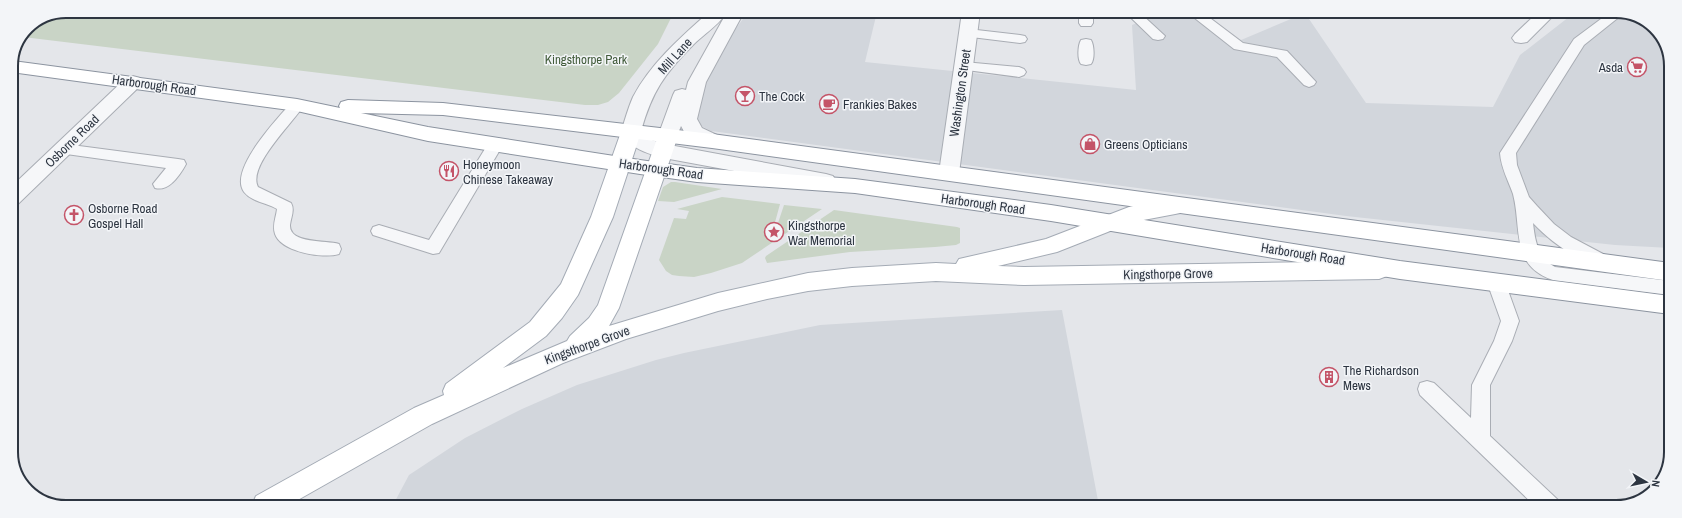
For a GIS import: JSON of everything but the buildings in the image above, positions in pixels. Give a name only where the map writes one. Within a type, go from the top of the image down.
[{"type":"main road","name":"Harborough Road","points":[[18,67],[297,105],[428,134],[620,163],[712,141],[1664,271]]},
{"type":"main road","name":"Harborough Road","points":[[297,105],[443,109],[631,132]]},
{"type":"main road","points":[[423,416],[538,329],[554,311],[570,289],[583,261],[602,216],[631,132]]},
{"type":"main road","name":"Harborough Road","points":[[663,152],[697,175],[855,186],[1051,213],[1400,270],[1664,303]]},
{"type":"main road","points":[[571,349],[593,330],[608,308],[663,152]]},
{"type":"main road","name":"Kingsthorpe Grove","points":[[936,272],[1049,246],[1108,222],[1151,210],[1184,206]]},
{"type":"main road","name":"Kingsthorpe Grove","points":[[275,500],[423,416],[571,349],[621,331],[718,302],[767,290],[808,282],[852,277],[936,272],[1024,276],[1400,270]]},
{"type":"street","name":"Mill Lane","points":[[631,132],[641,101],[661,70],[682,45],[712,18]]},
{"type":"street","name":"Mill Lane","points":[[663,152],[678,106],[698,54],[715,18]]},
{"type":"street","points":[[712,141],[695,133],[687,119],[698,82],[732,18]]},
{"type":"street","name":"Washington Street","points":[[949,173],[970,18]]},
{"type":"street","points":[[1521,38],[1536,18]]},
{"type":"street","name":"Osborne Road","points":[[18,192],[133,82]]},
{"type":"street","points":[[631,132],[634,137],[642,143],[663,152]]},
{"type":"lane","points":[[1138,18],[1158,36]]},
{"type":"lane","points":[[1201,18],[1239,46],[1282,54],[1308,82]]},
{"type":"lane","points":[[1610,18],[1579,42],[1508,153],[1508,161],[1522,199],[1526,233],[1531,252],[1536,261],[1544,269],[1553,273],[1664,287]]},
{"type":"lane","points":[[968,33],[1020,39]]},
{"type":"lane","points":[[1086,43],[1086,61]]},
{"type":"lane","points":[[964,66],[1020,72]]},
{"type":"lane","points":[[297,105],[257,156],[248,172],[247,183],[250,189],[257,194],[280,202],[285,207],[281,228],[287,240],[295,244],[333,249]]},
{"type":"lane","points":[[379,231],[433,248],[496,144]]},
{"type":"lane","points":[[64,149],[178,164],[161,184]]},
{"type":"lane","points":[[1522,199],[1556,237],[1575,249],[1606,263]]},
{"type":"lane","points":[[1480,440],[1482,385],[1503,341],[1510,321],[1496,282]]},
{"type":"lane","points":[[1427,389],[1544,500]]},
{"type":"shaded area","points":[[744,18],[876,18],[865,62],[1136,90],[1132,25],[1149,18],[1211,18],[1241,40],[1293,18],[1308,18],[1366,103],[1493,107],[1520,55],[1568,18],[1622,18],[1637,23],[1648,30],[1659,45],[1663,57],[1664,248],[1615,245],[1346,216],[711,131],[696,123],[694,110],[715,57]]},
{"type":"shaded area","points":[[1062,310],[1098,500],[396,500],[409,475],[465,438],[522,409],[577,385],[656,360],[684,353],[820,325]]},
{"type":"green space","name":"Kingsthorpe Park","points":[[66,18],[671,18],[658,44],[619,93],[608,102],[598,105],[585,105],[27,38],[39,26],[57,19]]},
{"type":"green space","points":[[671,182],[722,189],[674,202],[658,201],[663,187]]},
{"type":"green space","points":[[722,197],[780,204],[774,226],[777,226],[784,205],[822,209],[742,263],[694,277],[672,275],[666,271],[659,260],[674,218],[686,219],[689,211],[677,209]]},
{"type":"green space","points":[[834,210],[957,227],[960,228],[960,243],[956,245],[935,247],[850,252],[767,263],[765,258],[766,256]]},
{"type":"place","name":"Asda","points":[[1637,67]]},
{"type":"place","name":"The Cock","points":[[745,96]]},
{"type":"place","name":"Frankies Bakes","points":[[829,104]]},
{"type":"place","name":"Greens Opticians","points":[[1090,144]]},
{"type":"place","name":"Honeymoon Chinese Takeaway","points":[[449,171]]},
{"type":"place","name":"Osborne Road Gospel Hall","points":[[74,215]]},
{"type":"place","name":"Kingsthorpe War Memorial","points":[[774,232]]},
{"type":"place","name":"The Richardson Mews","points":[[1329,377]]}]
